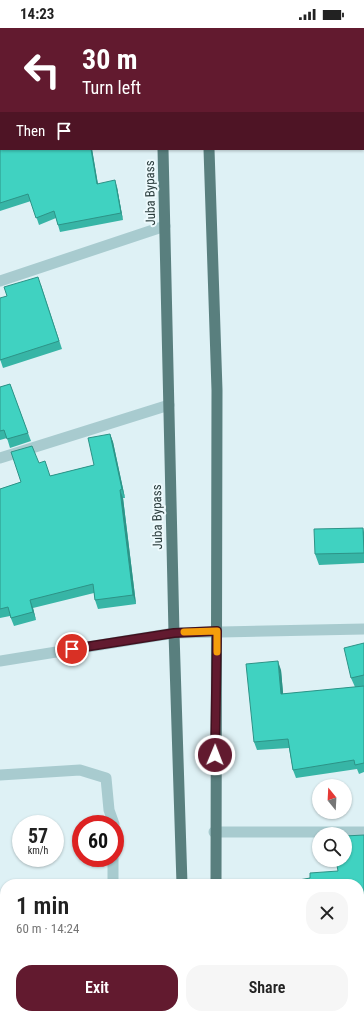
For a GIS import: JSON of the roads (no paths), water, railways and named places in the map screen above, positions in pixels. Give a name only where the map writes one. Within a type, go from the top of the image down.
[{"type":"main road","name":"Juba Bypass","points":[[163,150],[174,633],[182,879]]},
{"type":"main road","points":[[209,150],[217,390],[217,631],[214,832],[216,879]]},
{"type":"street","points":[[0,281],[165,226]]},
{"type":"street","points":[[0,458],[169,406]]},
{"type":"street","points":[[0,661],[174,633],[364,628]]},
{"type":"street","points":[[0,775],[80,770],[106,778],[111,815]]},
{"type":"street","points":[[214,832],[364,832]]},
{"type":"street","points":[[113,867],[113,879]]}]
